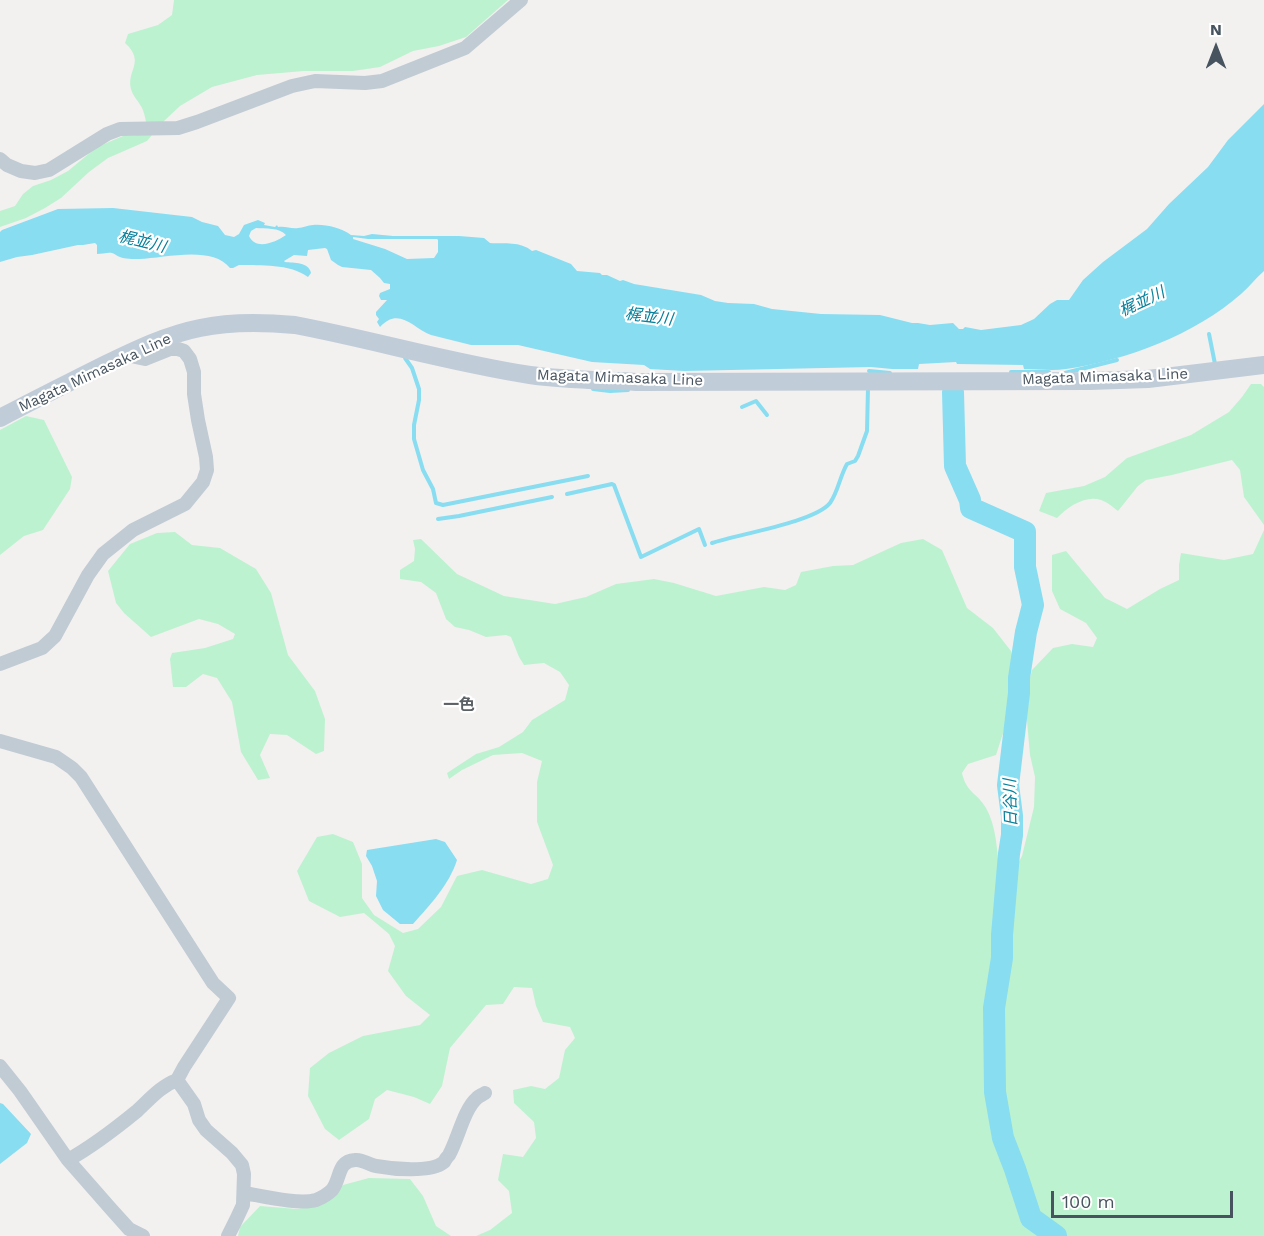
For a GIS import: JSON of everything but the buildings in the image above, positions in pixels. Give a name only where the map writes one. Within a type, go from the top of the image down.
[{"type":"main road","name":"Magata Mimasaka Line","points":[[0,418],[165,337],[199,328],[233,323],[268,322],[295,325],[486,367],[531,375],[586,380],[636,382],[1090,381],[1148,379],[1264,365]]},
{"type":"street","points":[[0,159],[21,171],[35,173],[49,170],[107,134],[120,129],[178,128],[315,81],[365,83],[382,81],[465,48],[520,0]]},
{"type":"street","points":[[0,664],[42,648],[54,636],[88,575],[103,554],[133,530],[185,504],[203,482],[207,470],[206,457],[198,420],[194,394],[194,372],[190,359],[184,351],[178,349],[170,349],[145,359],[126,355]]},
{"type":"street","points":[[0,741],[56,757],[81,777],[213,983],[229,998],[177,1080],[167,1084],[88,1149],[68,1160]]},
{"type":"street","points":[[0,1066],[68,1160],[129,1229],[143,1236]]},
{"type":"street","points":[[177,1080],[194,1104],[198,1120],[232,1152],[242,1165],[243,1204],[228,1236]]},
{"type":"street","points":[[244,1193],[293,1200],[318,1199],[332,1190],[342,1166],[349,1161],[359,1159],[374,1166],[387,1168],[434,1167],[444,1162],[469,1108],[477,1098],[485,1093]]},
{"type":"green space","points":[[174,0],[508,0],[466,37],[439,46],[413,51],[380,67],[353,71],[304,71],[257,75],[212,87],[180,106],[147,141],[108,158],[61,198],[26,218],[0,227],[0,211],[15,206],[23,194],[33,186],[68,171],[97,147],[123,136],[139,135],[146,122],[142,108],[130,85],[135,62],[131,50],[125,43],[128,34],[158,25],[172,15]]},
{"type":"green space","points":[[1251,384],[1261,384],[1264,387],[1264,525],[1244,497],[1240,470],[1232,460],[1146,480],[1138,486],[1118,511],[1101,500],[1089,499],[1077,503],[1057,518],[1039,511],[1046,493],[1084,486],[1105,477],[1127,458],[1191,435],[1229,412]]},
{"type":"green space","points":[[26,416],[44,420],[72,477],[70,489],[43,530],[24,536],[0,555],[0,430]]},
{"type":"green space","points":[[1264,530],[1264,1236],[476,1236],[490,1230],[512,1213],[509,1191],[498,1180],[503,1154],[523,1157],[536,1138],[534,1122],[514,1103],[513,1090],[531,1086],[545,1089],[559,1078],[565,1050],[575,1038],[570,1027],[543,1022],[532,988],[514,987],[503,1004],[486,1005],[450,1048],[442,1086],[430,1104],[387,1090],[375,1099],[369,1119],[339,1140],[325,1129],[308,1096],[310,1068],[329,1053],[363,1036],[420,1025],[430,1015],[406,996],[388,971],[395,946],[389,934],[364,913],[340,917],[309,901],[297,871],[317,837],[333,834],[353,842],[362,864],[362,898],[374,915],[403,933],[418,929],[441,907],[457,876],[482,870],[531,884],[548,879],[553,865],[537,822],[537,782],[542,761],[522,753],[493,755],[449,779],[447,773],[476,754],[499,747],[523,732],[532,720],[565,700],[569,685],[560,672],[544,663],[524,665],[511,637],[506,635],[486,637],[455,627],[446,619],[436,593],[421,582],[400,579],[400,570],[414,561],[413,540],[421,539],[457,574],[504,596],[555,604],[586,597],[616,584],[654,579],[716,596],[764,587],[785,590],[796,585],[801,572],[853,565],[901,543],[923,539],[942,550],[967,608],[993,628],[1011,651],[1015,667],[1005,727],[996,755],[968,764],[962,773],[969,789],[983,803],[992,822],[999,868],[1011,877],[1022,856],[1034,807],[1035,777],[1030,755],[1025,698],[1032,670],[1053,648],[1072,644],[1093,647],[1097,638],[1086,623],[1060,609],[1052,591],[1052,555],[1066,551],[1105,598],[1127,609],[1179,580],[1181,553],[1224,560],[1253,554]]},
{"type":"green space","points":[[175,532],[192,545],[220,548],[256,569],[271,593],[288,655],[315,691],[325,719],[324,751],[316,754],[287,735],[270,734],[260,755],[270,778],[258,780],[241,752],[232,702],[217,678],[203,674],[186,687],[173,687],[170,659],[172,653],[205,648],[233,639],[235,634],[218,624],[199,619],[151,637],[116,603],[108,571],[130,544],[157,533]]},
{"type":"green space","points":[[369,1178],[410,1179],[423,1196],[436,1226],[451,1236],[238,1236],[240,1227],[260,1206],[297,1209],[323,1204],[343,1185]]},
{"type":"water","name":"梶並川","points":[[1264,104],[1264,271],[1222,309],[1159,344],[1112,359],[1061,370],[1024,369],[1023,365],[957,364],[956,362],[919,364],[918,369],[871,367],[684,371],[650,369],[644,365],[592,362],[518,345],[471,345],[431,335],[400,318],[393,318],[380,327],[376,312],[387,300],[381,300],[379,296],[380,293],[390,289],[390,284],[384,283],[371,270],[338,265],[331,260],[325,248],[308,250],[307,256],[294,255],[284,261],[301,264],[310,269],[311,273],[308,277],[292,269],[275,266],[239,265],[230,268],[222,261],[200,255],[122,258],[113,253],[97,254],[95,243],[0,262],[0,232],[2,230],[58,209],[113,208],[192,217],[218,226],[225,235],[234,237],[239,234],[244,225],[258,220],[265,223],[264,225],[275,227],[277,225],[278,227],[295,228],[311,225],[328,226],[351,235],[484,238],[490,243],[517,244],[532,251],[536,250],[571,264],[577,271],[600,273],[620,281],[701,295],[715,301],[821,314],[880,315],[912,323],[930,325],[953,323],[959,329],[965,327],[981,330],[1021,325],[1034,319],[1057,300],[1069,300],[1083,280],[1147,229],[1169,204],[1208,167],[1228,140]],"holes":[[[256,228],[276,230],[286,235],[266,244],[256,243],[249,236]],[[353,237],[437,239],[438,252],[434,258],[407,259],[353,239]]]},
{"type":"water","points":[[436,839],[445,842],[457,860],[454,869],[438,894],[413,924],[400,924],[383,910],[376,896],[377,881],[366,856],[367,850]]},
{"type":"water","points":[[0,1103],[31,1134],[27,1143],[0,1164]]},
{"type":"waterway","points":[[1209,334],[1215,364]]},
{"type":"waterway","points":[[405,358],[412,368],[419,389],[414,439],[436,503],[443,505],[588,476]]},
{"type":"waterway","points":[[1065,373],[1117,360]]},
{"type":"waterway","points":[[869,371],[890,373]]},
{"type":"waterway","points":[[1011,372],[1049,372]]},
{"type":"waterway","points":[[712,543],[793,522],[822,510],[830,503],[847,464],[855,461],[858,456],[867,431],[868,388]]},
{"type":"waterway","points":[[593,389],[628,390]]},
{"type":"waterway","name":"日谷川","points":[[953,392],[955,466],[970,500],[971,508],[1025,532],[1025,567],[1033,605],[1019,678],[1008,785],[1012,835],[1002,935],[1002,958],[994,1008],[995,1092],[1003,1138],[1031,1218],[1056,1236]]},
{"type":"waterway","points":[[742,407],[756,401],[767,415]]},
{"type":"waterway","points":[[567,494],[614,485],[641,557],[699,529],[705,545]]},
{"type":"waterway","points":[[438,519],[552,497]]},
{"type":"district","name":"一色","points":[[459,705]]}]
